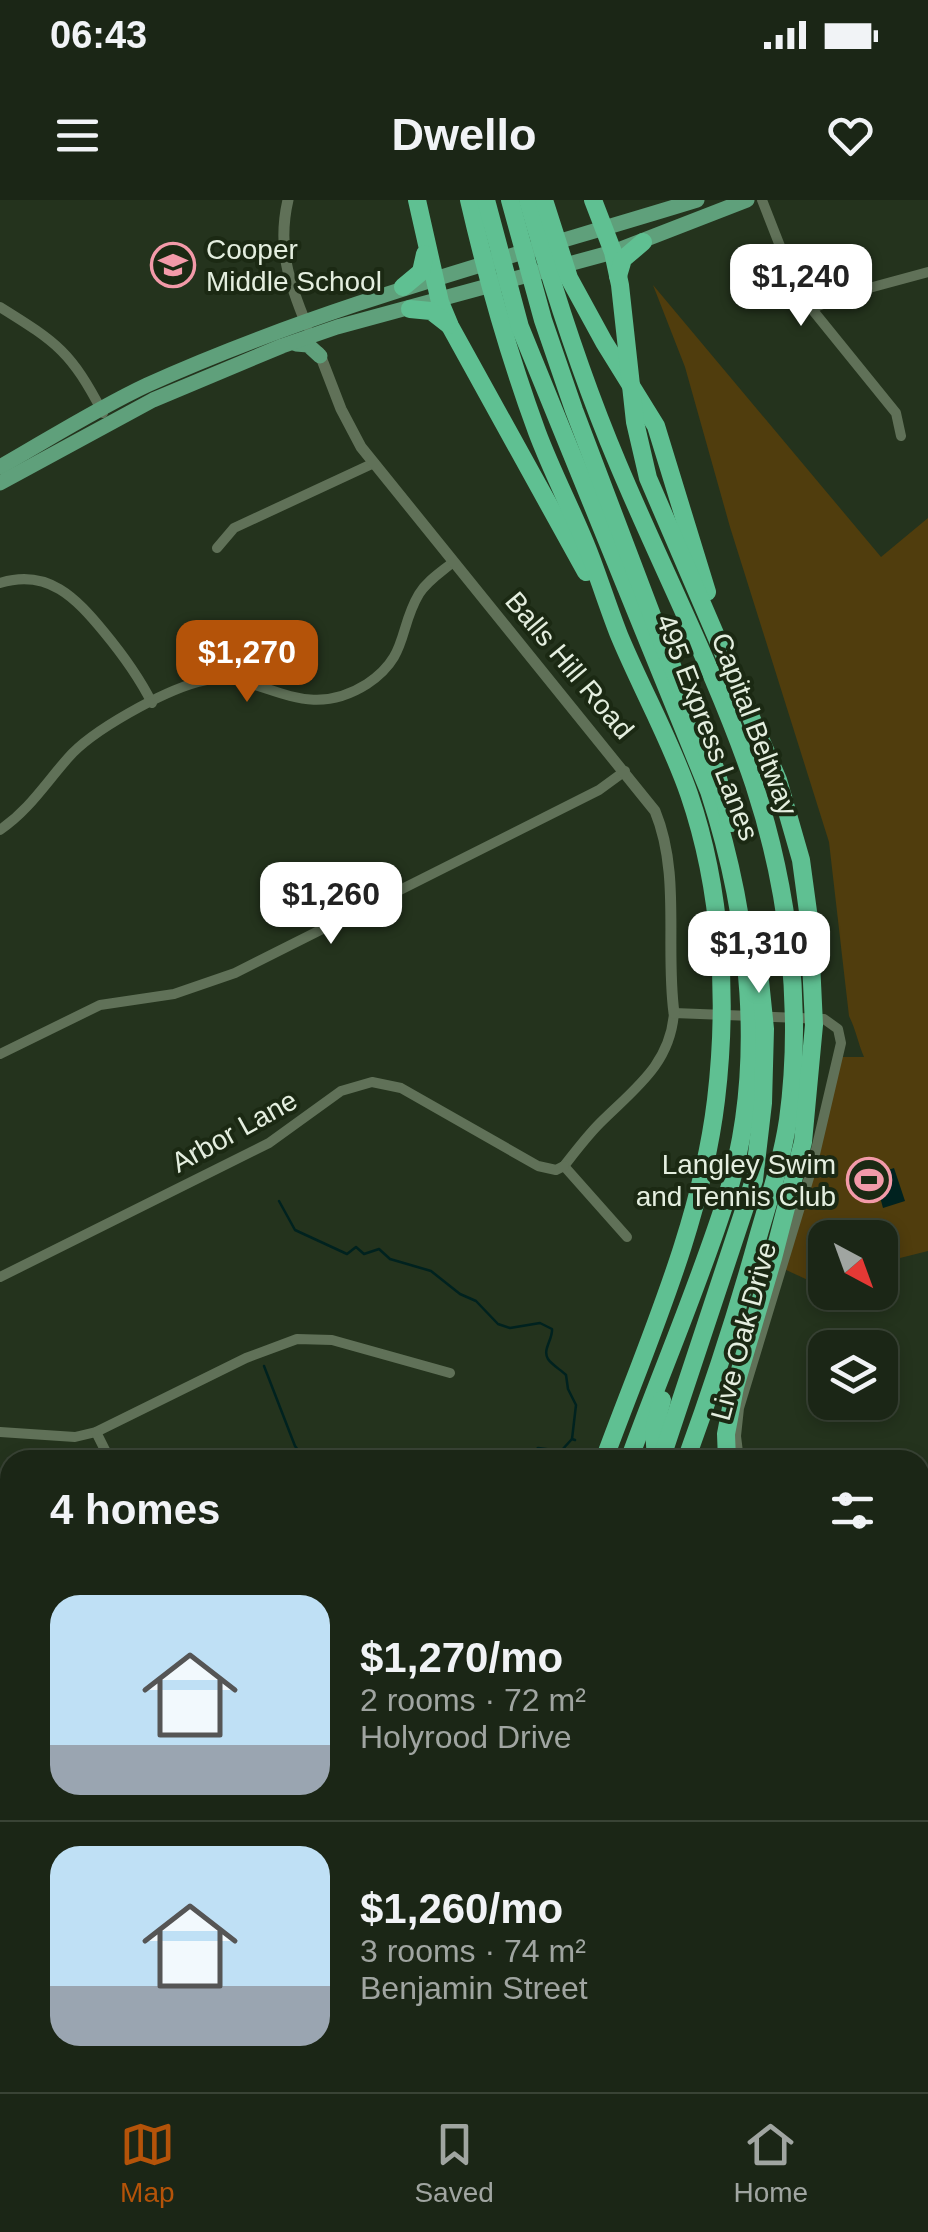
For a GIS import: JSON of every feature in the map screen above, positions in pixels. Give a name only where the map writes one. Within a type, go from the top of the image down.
[{"type":"highway","points":[[417,200],[440,302],[450,326],[619,634]]},
{"type":"highway","points":[[469,200],[486,275],[531,415],[698,822],[716,918],[720,994],[716,1099],[692,1215],[608,1450]]},
{"type":"highway","name":"495 Express Lanes","points":[[486,200],[520,327],[689,739],[725,841],[745,941],[748,990],[742,1126],[727,1194],[633,1450]]},
{"type":"highway","name":"495 Express Lanes","points":[[510,200],[543,320],[574,410],[664,647],[715,768],[736,840],[756,942],[765,1029],[763,1103],[754,1180],[665,1450]]},
{"type":"highway","name":"Capital Beltway","points":[[528,200],[570,335],[618,463],[754,784],[770,841],[791,960],[793,1031],[788,1120],[730,1338],[690,1450]]},
{"type":"highway","points":[[544,200],[570,278],[596,329],[656,426],[724,650]]},
{"type":"highway","points":[[593,200],[618,276],[635,422],[653,490],[778,780],[800,860],[809,918],[814,1025],[803,1142],[734,1386],[727,1450]]},
{"type":"highway","points":[[618,276],[623,260],[643,242]]},
{"type":"highway","points":[[403,287],[421,272],[425,244]]},
{"type":"highway","points":[[410,309],[430,311],[450,326]]},
{"type":"highway","points":[[748,713],[778,811],[790,900],[791,960]]},
{"type":"highway","points":[[659,1426],[754,1180]]},
{"type":"highway","points":[[662,1450],[659,1426],[708,1271],[727,1194]]},
{"type":"main road","points":[[0,466],[104,416],[282,346],[352,305],[698,200]]},
{"type":"main road","points":[[0,483],[148,385],[308,329],[440,302],[613,252],[747,200]]},
{"type":"main road","points":[[282,346],[308,345],[320,356]]},
{"type":"street","name":"Balls Hill Road","points":[[288,200],[283,253],[290,284],[350,429],[452,563],[625,771],[655,811],[666,842],[674,1013],[666,1050],[648,1078],[595,1128],[564,1166]]},
{"type":"street","points":[[762,200],[791,279],[896,413],[901,436]]},
{"type":"street","points":[[811,309],[846,294],[928,272]]},
{"type":"street","points":[[0,307],[60,346],[80,371],[104,416]]},
{"type":"street","points":[[216,548],[234,528],[374,464]]},
{"type":"street","points":[[0,830],[28,808],[67,758],[91,736],[194,682],[219,678],[296,699],[324,700],[351,692],[375,678],[394,658],[419,595],[452,563]]},
{"type":"street","points":[[0,583],[31,578],[68,592],[118,648],[152,703]]},
{"type":"street","points":[[0,1054],[100,1005],[174,994],[235,974],[599,790],[625,771]]},
{"type":"street","name":"Live Oak Drive","points":[[674,1013],[824,1019],[838,1030],[841,1043],[800,1208],[740,1408],[737,1450]]},
{"type":"street","name":"Arbor Lane","points":[[0,1277],[268,1143],[342,1091],[360,1084],[377,1082],[401,1088],[538,1166],[556,1170],[564,1166]]},
{"type":"street","points":[[564,1166],[627,1237]]},
{"type":"street","points":[[0,1432],[75,1437],[96,1432],[246,1358],[297,1339],[348,1343],[450,1373]]},
{"type":"street","points":[[96,1432],[105,1450]]},
{"type":"shaded area","points":[[653,285],[881,557],[928,518],[928,1251],[898,1258],[898,1220],[808,1220],[808,1280],[784,1269],[842,1057],[864,1057],[849,1016],[829,842],[730,527],[685,367]]},
{"type":"water","points":[[894,1168],[905,1201],[883,1208],[874,1175]]},
{"type":"waterway","points":[[279,1201],[295,1230],[347,1254],[356,1247],[364,1254],[379,1249],[390,1259],[431,1271],[460,1294],[476,1301],[498,1324],[510,1328],[540,1323],[552,1329],[546,1356],[566,1375],[576,1405],[572,1439],[575,1440]]},
{"type":"waterway","points":[[264,1366],[298,1450]]},
{"type":"waterway","points":[[562,1450],[572,1439]]},
{"type":"waterway","points":[[536,1450],[553,1450]]},
{"type":"place","name":"Cooper Middle School","points":[[173,265]]},
{"type":"place","name":"Langley Swim and Tennis Club","points":[[869,1180]]}]
